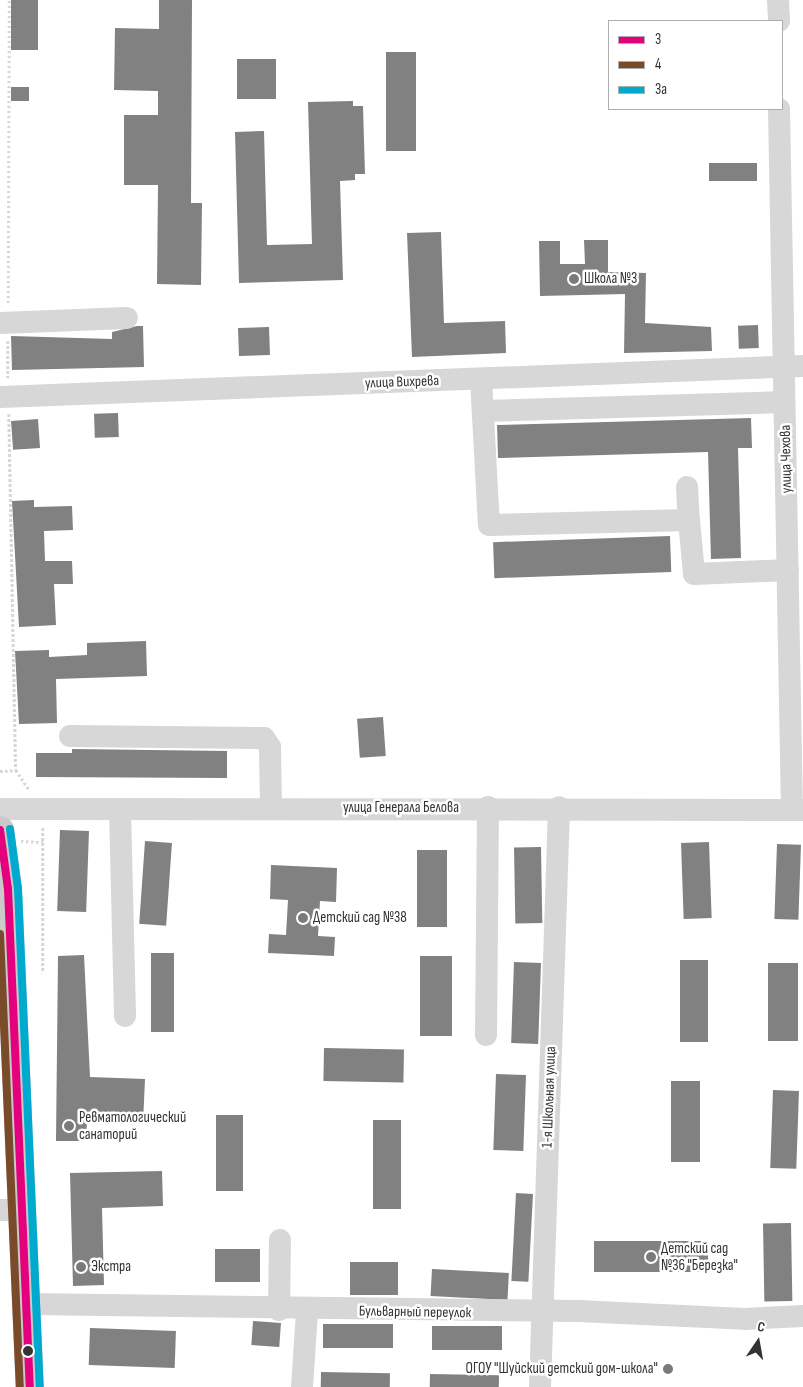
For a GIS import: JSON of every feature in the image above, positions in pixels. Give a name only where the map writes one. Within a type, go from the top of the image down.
[{"type":"main road","points":[[0,830],[8,889],[10,1210],[27,1304],[30,1387]]},
{"type":"street","points":[[778,0],[778,20]]},
{"type":"street","name":"улица Чехова","points":[[779,110],[793,367],[784,402],[797,810]]},
{"type":"street","points":[[4,323],[126,318]]},
{"type":"street","name":"улица Вихрева","points":[[4,397],[793,367]]},
{"type":"street","points":[[481,379],[489,526],[689,520]]},
{"type":"street","points":[[483,411],[784,402]]},
{"type":"street","points":[[687,487],[694,574],[788,570]]},
{"type":"street","points":[[70,736],[264,738],[270,747],[270,809]]},
{"type":"street","points":[[486,1035],[488,807]]},
{"type":"street","name":"улица Генерала Белова","points":[[0,809],[559,807],[797,810]]},
{"type":"street","name":"1-я Школьная улица","points":[[540,1387],[559,807]]},
{"type":"street","points":[[120,810],[125,1016]]},
{"type":"street","points":[[279,1310],[280,1240]]},
{"type":"street","name":"Бульварный переулок","points":[[27,1304],[745,1319],[803,1316]]},
{"type":"street","points":[[302,1387],[307,1311]]},
{"type":"path","points":[[9,0],[4,397],[16,770],[43,810],[44,973]]},
{"type":"path","points":[[0,771],[16,770]]},
{"type":"building","points":[[11,0],[38,0],[38,50],[11,50]]},
{"type":"building","points":[[159,0],[192,0],[191,203],[202,203],[201,285],[157,284],[158,185],[124,185],[124,115],[158,115],[158,91],[114,90],[115,28],[159,29]]},
{"type":"building","points":[[386,52],[416,52],[416,151],[386,151]]},
{"type":"building","points":[[237,59],[276,59],[276,99],[237,99]]},
{"type":"building","points":[[11,87],[29,87],[29,101],[11,101]]},
{"type":"building","points":[[353,101],[353,106],[363,106],[365,174],[355,174],[355,180],[340,181],[343,280],[239,283],[235,132],[264,131],[267,245],[312,244],[308,102]]},
{"type":"building","points":[[709,163],[757,163],[757,181],[709,181]]},
{"type":"building","points":[[441,232],[444,323],[505,321],[506,353],[412,357],[407,233]]},
{"type":"building","points":[[584,240],[608,240],[608,272],[646,273],[645,323],[711,327],[712,351],[624,353],[625,294],[540,296],[539,241],[560,241],[560,264],[585,264]]},
{"type":"building","points":[[758,325],[759,348],[739,349],[738,326]]},
{"type":"building","points":[[143,326],[144,367],[12,370],[11,336],[112,339],[112,332]]},
{"type":"building","points":[[269,327],[270,355],[239,356],[238,328]]},
{"type":"building","points":[[118,413],[119,437],[95,438],[94,414]]},
{"type":"building","points":[[751,418],[752,448],[738,448],[741,558],[711,559],[708,452],[498,458],[497,425]]},
{"type":"building","points":[[38,419],[40,448],[13,450],[11,421]]},
{"type":"building","points":[[34,500],[34,507],[72,506],[73,530],[44,531],[45,561],[72,561],[73,584],[54,584],[56,625],[19,627],[12,501]]},
{"type":"building","points":[[670,536],[671,572],[494,578],[493,542]]},
{"type":"building","points":[[146,641],[147,676],[56,679],[57,723],[19,724],[15,651],[49,650],[49,657],[87,655],[87,643]]},
{"type":"building","points":[[383,717],[386,756],[360,758],[357,719]]},
{"type":"building","points":[[72,749],[227,751],[227,778],[36,777],[36,753],[72,753]]},
{"type":"building","points":[[60,830],[89,831],[86,912],[57,911]]},
{"type":"building","points":[[145,841],[172,843],[166,926],[139,924]]},
{"type":"building","points":[[709,842],[712,918],[684,919],[681,843]]},
{"type":"building","points":[[777,844],[801,845],[798,920],[774,919]]},
{"type":"building","points":[[514,847],[541,847],[542,923],[515,923]]},
{"type":"building","points":[[417,850],[447,850],[447,927],[417,927]]},
{"type":"building","name":"Детский сад №38","points":[[271,865],[337,868],[336,902],[320,901],[318,936],[335,937],[334,956],[268,953],[269,934],[286,935],[288,900],[270,899]]},
{"type":"building","points":[[151,953],[174,953],[174,1032],[151,1032]]},
{"type":"building","points":[[84,955],[90,1077],[145,1079],[143,1124],[87,1122],[86,1141],[56,1141],[58,956]]},
{"type":"building","points":[[420,956],[452,956],[452,1036],[420,1036]]},
{"type":"building","points":[[680,960],[708,960],[708,1042],[680,1042]]},
{"type":"building","points":[[514,962],[541,963],[538,1044],[511,1043]]},
{"type":"building","points":[[768,963],[798,963],[798,1041],[768,1041]]},
{"type":"building","points":[[324,1048],[404,1049],[403,1082],[323,1081]]},
{"type":"building","points":[[496,1074],[526,1075],[523,1151],[493,1150]]},
{"type":"building","points":[[671,1081],[700,1081],[700,1162],[671,1162]]},
{"type":"building","points":[[773,1090],[799,1091],[796,1169],[770,1168]]},
{"type":"building","points":[[216,1115],[243,1115],[243,1191],[216,1191]]},
{"type":"building","points":[[373,1120],[401,1120],[401,1209],[373,1209]]},
{"type":"building","points":[[162,1171],[163,1206],[102,1208],[104,1285],[73,1286],[70,1173]]},
{"type":"building","points":[[516,1193],[533,1194],[528,1282],[511,1281]]},
{"type":"building","points":[[763,1223],[791,1223],[792,1301],[764,1301]]},
{"type":"building","name":"Детский сад №36 \"Березка\"","points":[[594,1241],[708,1241],[708,1272],[594,1272]]},
{"type":"building","points":[[215,1249],[260,1249],[260,1282],[215,1282]]},
{"type":"building","points":[[350,1262],[398,1262],[398,1295],[350,1295]]},
{"type":"building","points":[[432,1269],[509,1273],[507,1300],[431,1296]]},
{"type":"building","points":[[253,1321],[281,1323],[279,1347],[251,1345]]},
{"type":"building","points":[[323,1324],[393,1324],[393,1348],[323,1348]]},
{"type":"building","points":[[432,1326],[502,1326],[502,1350],[432,1350]]},
{"type":"building","points":[[90,1328],[176,1331],[175,1368],[89,1365]]},
{"type":"building","points":[[321,1372],[390,1373],[390,1387],[321,1387]]},
{"type":"building","points":[[430,1374],[499,1375],[499,1387],[430,1387]]},
{"type":"transit line","name":"3а","points":[[10,829],[18,889],[40,1387]]},
{"type":"transit line","name":"3","points":[[0,830],[8,889],[30,1387]]},
{"type":"transit line","name":"4","points":[[0,934],[20,1387]]},
{"type":"place","name":"Школа №3","points":[[574,279]]},
{"type":"place","name":"Детский сад №38","points":[[303,918]]},
{"type":"place","name":"Ревматологический санаторий","points":[[69,1126]]},
{"type":"place","name":"Детский сад №36 \"Березка\"","points":[[651,1257]]},
{"type":"place","name":"Экстра","points":[[81,1267]]},
{"type":"place","name":"ОГОУ \"Шуйский детский дом-школа\"","points":[[668,1369]]}]
